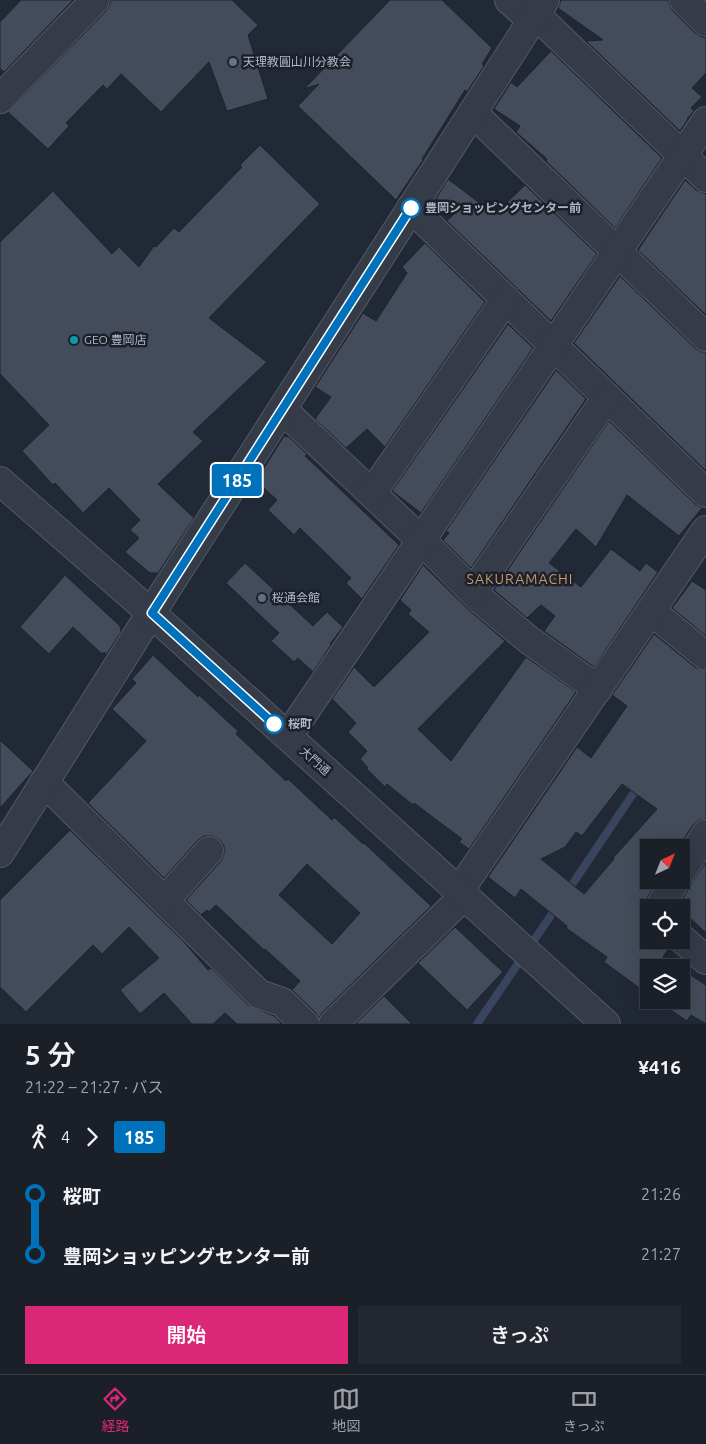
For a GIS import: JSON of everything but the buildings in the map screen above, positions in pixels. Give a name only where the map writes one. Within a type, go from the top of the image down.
[{"type":"street","points":[[0,99],[95,0]]},
{"type":"street","points":[[509,0],[537,11],[706,178]]},
{"type":"street","points":[[684,0],[706,22]]},
{"type":"street","points":[[0,853],[537,11]]},
{"type":"street","points":[[473,113],[706,337]]},
{"type":"street","points":[[288,736],[706,121]]},
{"type":"street","points":[[411,208],[706,493]]},
{"type":"street","points":[[372,493],[506,299]]},
{"type":"street","points":[[474,591],[607,397]]},
{"type":"street","points":[[282,409],[422,540],[481,600],[528,640],[598,689]]},
{"type":"street","name":"大門通","points":[[0,481],[152,613],[606,1024]]},
{"type":"street","points":[[332,1024],[461,894],[706,530]]},
{"type":"street","points":[[651,611],[706,656]]},
{"type":"street","points":[[44,782],[259,994],[282,1002],[305,1024]]},
{"type":"street","points":[[690,858],[706,834]]},
{"type":"street","points":[[165,900],[208,851]]},
{"type":"street","points":[[690,946],[706,960]]},
{"type":"waterway","points":[[567,892],[639,785]]},
{"type":"waterway","points":[[477,1024],[558,905]]},
{"type":"bus line","name":"185","points":[[274,724],[152,613],[411,208]]},
{"type":"place","name":"天理教圓山川分教会","points":[[233,62]]},
{"type":"place","name":"豊岡ショッピングセンター前","points":[[411,208]]},
{"type":"place","name":"GEO 豊岡店","points":[[74,340]]},
{"type":"place","name":"桜通会館","points":[[262,598]]},
{"type":"place","name":"桜町","points":[[274,724]]},
{"type":"district","name":"SAKURAMACHI","points":[[520,579]]}]
